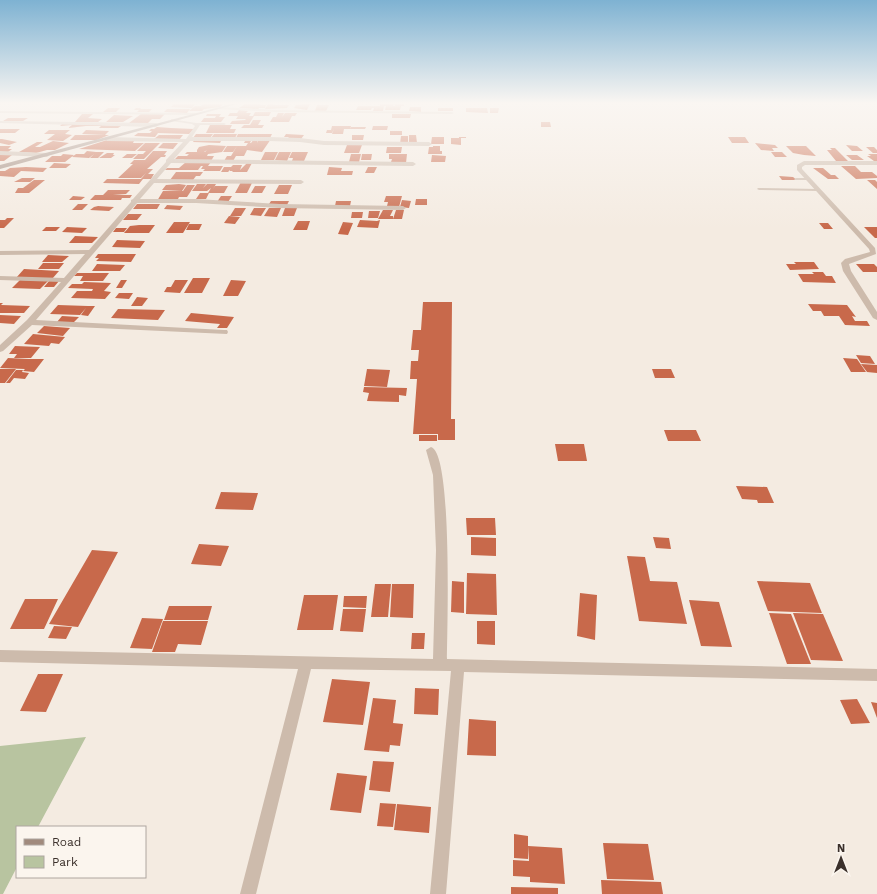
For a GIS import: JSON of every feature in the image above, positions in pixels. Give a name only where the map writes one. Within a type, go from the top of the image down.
[{"type":"street","points":[[0,167],[82,146]]},
{"type":"street","points":[[0,349],[30,322],[133,201],[183,146]]},
{"type":"street","points":[[0,153],[47,155]]},
{"type":"street","points":[[168,161],[413,164]]},
{"type":"street","points":[[876,164],[801,164],[799,169],[875,253],[848,261],[846,263],[847,271],[877,318]]},
{"type":"street","points":[[151,181],[301,182]]},
{"type":"street","points":[[133,201],[403,208]]},
{"type":"street","points":[[0,253],[89,252]]},
{"type":"street","points":[[0,278],[65,280]]},
{"type":"street","points":[[30,322],[224,332]]},
{"type":"street","points":[[431,450],[438,475],[442,550],[440,665]]},
{"type":"street","points":[[0,656],[877,675]]},
{"type":"street","points":[[248,894],[306,663]]},
{"type":"street","points":[[438,894],[458,665]]},
{"type":"lane","points":[[796,179],[807,179]]},
{"type":"lane","points":[[759,189],[818,190]]},
{"type":"green space","points":[[86,737],[39,826],[16,826],[16,869],[3,894],[0,894],[0,746]]},
{"type":"building","points":[[0,146],[11,146],[8,149],[12,149],[8,152],[0,152]]},
{"type":"building","points":[[30,146],[40,147],[64,146],[55,150],[47,150],[36,153],[19,152]]},
{"type":"building","points":[[89,146],[141,146],[135,151],[79,149]]},
{"type":"building","points":[[142,146],[157,146],[144,159],[133,159],[138,154],[143,154],[146,151],[137,151]]},
{"type":"building","points":[[160,146],[176,146],[173,149],[158,148]]},
{"type":"building","points":[[205,146],[226,146],[222,152],[208,154],[207,156],[214,156],[211,161],[183,161],[184,159],[175,159],[178,156],[187,156],[189,154],[185,154],[187,152],[197,152],[199,147]]},
{"type":"building","points":[[227,146],[237,146],[233,152],[223,152]]},
{"type":"building","points":[[237,146],[266,146],[262,152],[247,150],[244,156],[236,156],[233,161],[224,161],[227,156],[231,156]]},
{"type":"building","points":[[347,146],[362,146],[359,153],[344,153]]},
{"type":"building","points":[[440,146],[440,151],[442,151],[442,154],[428,154],[429,147]]},
{"type":"building","points":[[757,146],[776,146],[778,148],[772,148],[774,151],[761,150]]},
{"type":"building","points":[[786,146],[806,146],[816,156],[793,153]]},
{"type":"building","points":[[847,146],[857,146],[863,151],[852,151]]},
{"type":"building","points":[[387,147],[402,147],[401,153],[386,153]]},
{"type":"building","points":[[866,147],[874,147],[877,150],[877,153],[873,153]]},
{"type":"building","points":[[830,148],[835,148],[848,161],[836,161],[827,150],[832,150]]},
{"type":"building","points":[[87,151],[104,152],[98,158],[90,158],[94,154],[89,158],[72,157],[76,154],[84,154]]},
{"type":"building","points":[[153,151],[167,151],[164,155],[166,155],[165,157],[161,157],[147,169],[153,169],[148,174],[154,174],[151,179],[141,179],[146,173],[141,178],[118,178],[133,164],[130,164],[134,160],[145,160]]},
{"type":"building","points":[[265,152],[278,152],[274,160],[261,160]]},
{"type":"building","points":[[279,152],[291,152],[287,161],[275,160]]},
{"type":"building","points":[[292,152],[308,152],[304,161],[292,161],[293,158],[289,158]]},
{"type":"building","points":[[771,152],[782,152],[787,157],[775,157]]},
{"type":"building","points":[[0,153],[12,155],[4,161],[0,161]]},
{"type":"building","points":[[107,153],[114,153],[113,155],[115,155],[111,158],[99,158]]},
{"type":"building","points":[[63,154],[74,155],[65,162],[45,162],[52,156],[61,156]]},
{"type":"building","points":[[127,154],[137,154],[132,158],[122,158]]},
{"type":"building","points":[[351,154],[361,154],[359,162],[349,162]]},
{"type":"building","points":[[362,154],[372,154],[371,160],[361,160]]},
{"type":"building","points":[[389,154],[407,154],[406,163],[391,162],[392,159],[389,159]]},
{"type":"building","points":[[868,154],[877,154],[877,161],[874,161],[867,156],[871,156]]},
{"type":"building","points":[[432,155],[446,156],[445,162],[431,162]]},
{"type":"building","points":[[846,155],[857,155],[864,160],[852,160]]},
{"type":"building","points":[[186,162],[211,162],[208,166],[223,166],[220,171],[203,171],[205,169],[201,169],[203,166],[201,166],[198,170],[165,170],[167,168],[179,168]]},
{"type":"building","points":[[54,163],[71,164],[66,168],[49,168]]},
{"type":"building","points":[[247,163],[252,163],[247,172],[232,172],[233,171],[230,170],[228,172],[221,172],[224,167],[231,167],[233,165],[242,165],[240,170]]},
{"type":"building","points":[[841,166],[855,166],[861,172],[872,172],[877,176],[877,178],[856,179]]},
{"type":"building","points":[[329,167],[342,168],[341,171],[353,171],[352,175],[327,175]]},
{"type":"building","points":[[368,167],[377,167],[374,173],[365,173]]},
{"type":"building","points":[[10,168],[47,168],[43,172],[21,171],[14,177],[0,176],[0,171],[5,171]]},
{"type":"building","points":[[813,168],[823,168],[831,175],[835,175],[839,179],[828,179]]},
{"type":"building","points":[[176,172],[203,172],[200,176],[196,176],[193,180],[170,180]]},
{"type":"building","points":[[779,176],[793,177],[797,180],[782,180]]},
{"type":"building","points":[[22,178],[35,178],[30,182],[14,182]]},
{"type":"building","points":[[107,179],[143,179],[139,184],[103,183]]},
{"type":"building","points":[[34,180],[45,180],[29,193],[15,193],[18,188],[23,188]]},
{"type":"building","points":[[867,180],[875,180],[877,182],[877,189]]},
{"type":"building","points":[[241,182],[252,183],[247,193],[235,193]]},
{"type":"building","points":[[197,184],[206,184],[203,188],[207,184],[216,184],[213,189],[215,186],[228,186],[224,193],[208,193],[211,188],[207,191],[192,191]]},
{"type":"building","points":[[166,185],[186,185],[182,191],[162,190]]},
{"type":"building","points":[[187,185],[195,185],[187,197],[179,197],[177,201],[157,201],[163,191],[183,191]]},
{"type":"building","points":[[279,185],[292,185],[288,194],[274,194]]},
{"type":"building","points":[[255,186],[266,186],[262,193],[251,193]]},
{"type":"building","points":[[108,190],[130,190],[126,194],[113,195],[132,195],[130,198],[122,198],[121,200],[90,200],[95,195],[103,195]]},
{"type":"building","points":[[200,193],[209,193],[206,199],[196,199]]},
{"type":"building","points":[[73,196],[85,197],[81,200],[69,200]]},
{"type":"building","points":[[221,196],[232,196],[228,202],[217,202]]},
{"type":"building","points":[[386,196],[402,196],[399,207],[387,206],[388,202],[384,202]]},
{"type":"building","points":[[416,199],[427,199],[427,205],[415,205]]},
{"type":"building","points":[[402,200],[411,201],[409,208],[400,207]]},
{"type":"building","points":[[271,201],[289,201],[287,205],[269,204]]},
{"type":"building","points":[[336,201],[351,201],[350,206],[335,206]]},
{"type":"building","points":[[78,204],[88,204],[82,210],[72,210]]},
{"type":"building","points":[[137,204],[160,204],[157,209],[133,209]]},
{"type":"building","points":[[167,205],[183,206],[180,210],[164,209]]},
{"type":"building","points":[[94,207],[114,207],[109,211],[90,210]]},
{"type":"building","points":[[235,208],[246,208],[241,216],[230,216]]},
{"type":"building","points":[[254,208],[266,208],[261,216],[250,215]]},
{"type":"building","points":[[269,208],[281,208],[277,217],[264,216]]},
{"type":"building","points":[[285,208],[297,208],[294,216],[282,216]]},
{"type":"building","points":[[383,210],[393,210],[390,216],[393,216],[393,219],[378,219]]},
{"type":"building","points":[[396,210],[404,210],[402,219],[393,219]]},
{"type":"building","points":[[369,211],[380,211],[378,218],[368,218]]},
{"type":"building","points":[[352,212],[363,212],[362,218],[351,218]]},
{"type":"building","points":[[128,214],[142,214],[137,220],[123,220]]},
{"type":"building","points":[[229,216],[240,217],[235,224],[224,223]]},
{"type":"building","points":[[7,218],[14,218],[4,228],[0,228],[0,220],[5,220]]},
{"type":"building","points":[[360,220],[380,220],[378,228],[357,227]]},
{"type":"building","points":[[298,221],[310,221],[307,230],[293,230]]},
{"type":"building","points":[[174,222],[190,222],[183,233],[166,233]]},
{"type":"building","points":[[343,222],[353,223],[348,235],[338,234]]},
{"type":"building","points":[[819,223],[828,223],[833,229],[824,229]]},
{"type":"building","points":[[189,224],[202,224],[199,230],[186,230]]},
{"type":"building","points":[[155,225],[149,233],[124,233],[130,226]]},
{"type":"building","points":[[46,227],[60,227],[56,231],[42,231]]},
{"type":"building","points":[[67,227],[87,228],[82,233],[62,232]]},
{"type":"building","points":[[864,227],[877,227],[877,238],[875,238]]},
{"type":"building","points":[[116,228],[127,228],[124,232],[113,232]]},
{"type":"building","points":[[75,236],[98,237],[92,243],[69,243]]},
{"type":"building","points":[[117,240],[145,241],[140,248],[112,247]]},
{"type":"building","points":[[98,254],[136,254],[131,262],[96,261],[99,258],[95,258]]},
{"type":"building","points":[[48,255],[69,256],[62,262],[42,262]]},
{"type":"building","points":[[794,262],[814,262],[819,269],[790,270],[786,264],[796,264]]},
{"type":"building","points":[[43,263],[64,263],[59,269],[38,269]]},
{"type":"building","points":[[97,264],[125,265],[120,271],[92,271]]},
{"type":"building","points":[[856,264],[874,264],[877,267],[877,272],[863,272]]},
{"type":"building","points":[[24,269],[59,271],[52,279],[16,278]]},
{"type":"building","points":[[812,272],[823,272],[826,276],[832,276],[836,283],[803,282],[798,274],[814,274]]},
{"type":"building","points":[[77,273],[109,273],[103,281],[80,281],[83,276],[74,276]]},
{"type":"building","points":[[193,278],[210,278],[202,293],[184,293]]},
{"type":"building","points":[[20,280],[48,281],[40,289],[12,288]]},
{"type":"building","points":[[121,280],[127,280],[122,288],[116,288]]},
{"type":"building","points":[[175,280],[188,280],[180,293],[164,292],[167,287],[171,287]]},
{"type":"building","points":[[231,280],[246,281],[238,296],[223,296]]},
{"type":"building","points":[[49,281],[59,281],[54,287],[44,287]]},
{"type":"building","points":[[84,282],[111,283],[104,291],[111,292],[105,299],[71,298],[77,291],[92,291],[93,289],[68,288],[72,284],[82,284]]},
{"type":"building","points":[[119,293],[133,293],[129,299],[115,298]]},
{"type":"building","points":[[137,297],[148,298],[142,306],[131,306]]},
{"type":"building","points":[[423,302],[452,302],[451,419],[455,419],[455,440],[438,440],[438,434],[413,434],[417,379],[410,379],[411,361],[418,361],[419,350],[411,350],[413,330],[421,330]]},
{"type":"building","points":[[0,303],[3,303],[1,305],[30,306],[24,313],[0,313]]},
{"type":"building","points":[[808,304],[847,305],[856,317],[852,316],[855,321],[867,321],[870,326],[845,325],[839,316],[824,316],[821,311],[813,311]]},
{"type":"building","points":[[58,305],[95,306],[88,316],[81,315],[86,308],[80,315],[50,314]]},
{"type":"building","points":[[118,309],[165,310],[158,320],[111,318]]},
{"type":"building","points":[[191,313],[234,317],[227,328],[217,328],[220,324],[185,321]]},
{"type":"building","points":[[0,315],[21,316],[14,324],[0,323]]},
{"type":"building","points":[[62,316],[79,317],[74,322],[57,322]]},
{"type":"building","points":[[44,326],[70,328],[63,336],[37,333]]},
{"type":"building","points":[[33,334],[65,337],[59,344],[51,343],[49,346],[24,344]]},
{"type":"building","points":[[15,346],[40,347],[31,358],[14,358],[17,354],[9,354]]},
{"type":"building","points":[[856,355],[870,356],[875,364],[861,363]]},
{"type":"building","points":[[8,358],[44,359],[34,372],[23,371],[25,369],[0,368]]},
{"type":"building","points":[[843,358],[857,359],[866,372],[851,372]]},
{"type":"building","points":[[861,364],[877,365],[877,373],[867,372]]},
{"type":"building","points":[[0,369],[16,369],[5,383],[0,383]]},
{"type":"building","points":[[367,369],[390,370],[387,387],[364,386]]},
{"type":"building","points":[[652,369],[671,369],[675,378],[655,378]]},
{"type":"building","points":[[16,370],[23,370],[22,372],[29,373],[25,379],[14,378],[10,383],[6,383]]},
{"type":"building","points":[[364,387],[407,388],[406,396],[399,395],[399,402],[367,401],[369,393],[363,392]]},
{"type":"building","points":[[664,430],[696,430],[701,441],[668,441]]},
{"type":"building","points":[[419,435],[437,435],[437,441],[419,441]]},
{"type":"building","points":[[555,444],[584,444],[587,461],[558,461]]},
{"type":"building","points":[[736,486],[767,487],[774,503],[758,503],[757,500],[742,499]]},
{"type":"building","points":[[221,492],[258,493],[253,510],[215,509]]},
{"type":"building","points":[[466,518],[495,518],[496,535],[467,535]]},
{"type":"building","points":[[471,537],[496,538],[496,556],[471,555]]},
{"type":"building","points":[[653,537],[669,538],[671,549],[656,548]]},
{"type":"building","points":[[199,544],[229,546],[221,566],[191,564]]},
{"type":"building","points":[[92,550],[118,552],[78,627],[49,624]]},
{"type":"building","points":[[627,556],[645,557],[650,581],[677,582],[687,624],[639,621]]},
{"type":"building","points":[[467,573],[496,574],[497,615],[466,614]]},
{"type":"building","points":[[452,581],[464,582],[464,613],[451,612]]},
{"type":"building","points":[[757,581],[810,583],[822,613],[768,611]]},
{"type":"building","points":[[375,584],[391,584],[388,617],[371,617]]},
{"type":"building","points":[[392,584],[414,584],[413,618],[390,617]]},
{"type":"building","points":[[580,593],[597,595],[595,640],[577,636]]},
{"type":"building","points":[[304,595],[338,595],[333,630],[297,630]]},
{"type":"building","points":[[344,596],[367,596],[366,608],[343,607]]},
{"type":"building","points":[[25,599],[58,599],[44,629],[10,629]]},
{"type":"building","points":[[689,600],[719,602],[732,647],[701,646]]},
{"type":"building","points":[[169,606],[212,606],[208,620],[164,620]]},
{"type":"building","points":[[343,609],[366,609],[363,632],[340,631]]},
{"type":"building","points":[[769,613],[791,614],[811,664],[787,664]]},
{"type":"building","points":[[793,613],[823,614],[843,661],[811,660]]},
{"type":"building","points":[[142,618],[163,619],[152,649],[130,648]]},
{"type":"building","points":[[163,621],[208,621],[201,645],[178,644],[175,652],[152,652]]},
{"type":"building","points":[[477,621],[495,621],[495,645],[477,644]]},
{"type":"building","points":[[54,626],[72,627],[66,639],[48,638]]},
{"type":"building","points":[[412,633],[425,633],[424,649],[411,649]]},
{"type":"building","points":[[38,674],[63,674],[46,712],[20,711]]},
{"type":"building","points":[[332,679],[370,682],[363,725],[323,722]]},
{"type":"building","points":[[415,688],[439,689],[438,715],[414,714]]},
{"type":"building","points":[[373,698],[396,700],[393,723],[403,724],[400,746],[390,745],[389,752],[364,750]]},
{"type":"building","points":[[857,699],[870,723],[851,724],[840,700]]},
{"type":"building","points":[[871,702],[877,703],[877,718]]},
{"type":"building","points":[[469,719],[496,721],[496,756],[467,755]]},
{"type":"building","points":[[373,761],[394,762],[390,792],[369,790]]},
{"type":"building","points":[[337,773],[367,776],[361,813],[330,810]]},
{"type":"building","points":[[380,803],[396,804],[393,827],[377,826]]},
{"type":"building","points":[[397,804],[431,807],[429,833],[394,830]]},
{"type":"building","points":[[514,834],[528,836],[528,859],[514,858]]},
{"type":"building","points":[[603,843],[648,844],[654,880],[607,879]]},
{"type":"building","points":[[528,846],[562,848],[565,884],[530,882],[530,877],[513,876],[513,860],[529,861]]},
{"type":"building","points":[[601,880],[661,882],[663,894],[602,894]]},
{"type":"building","points":[[511,887],[558,888],[558,894],[511,894]]}]
